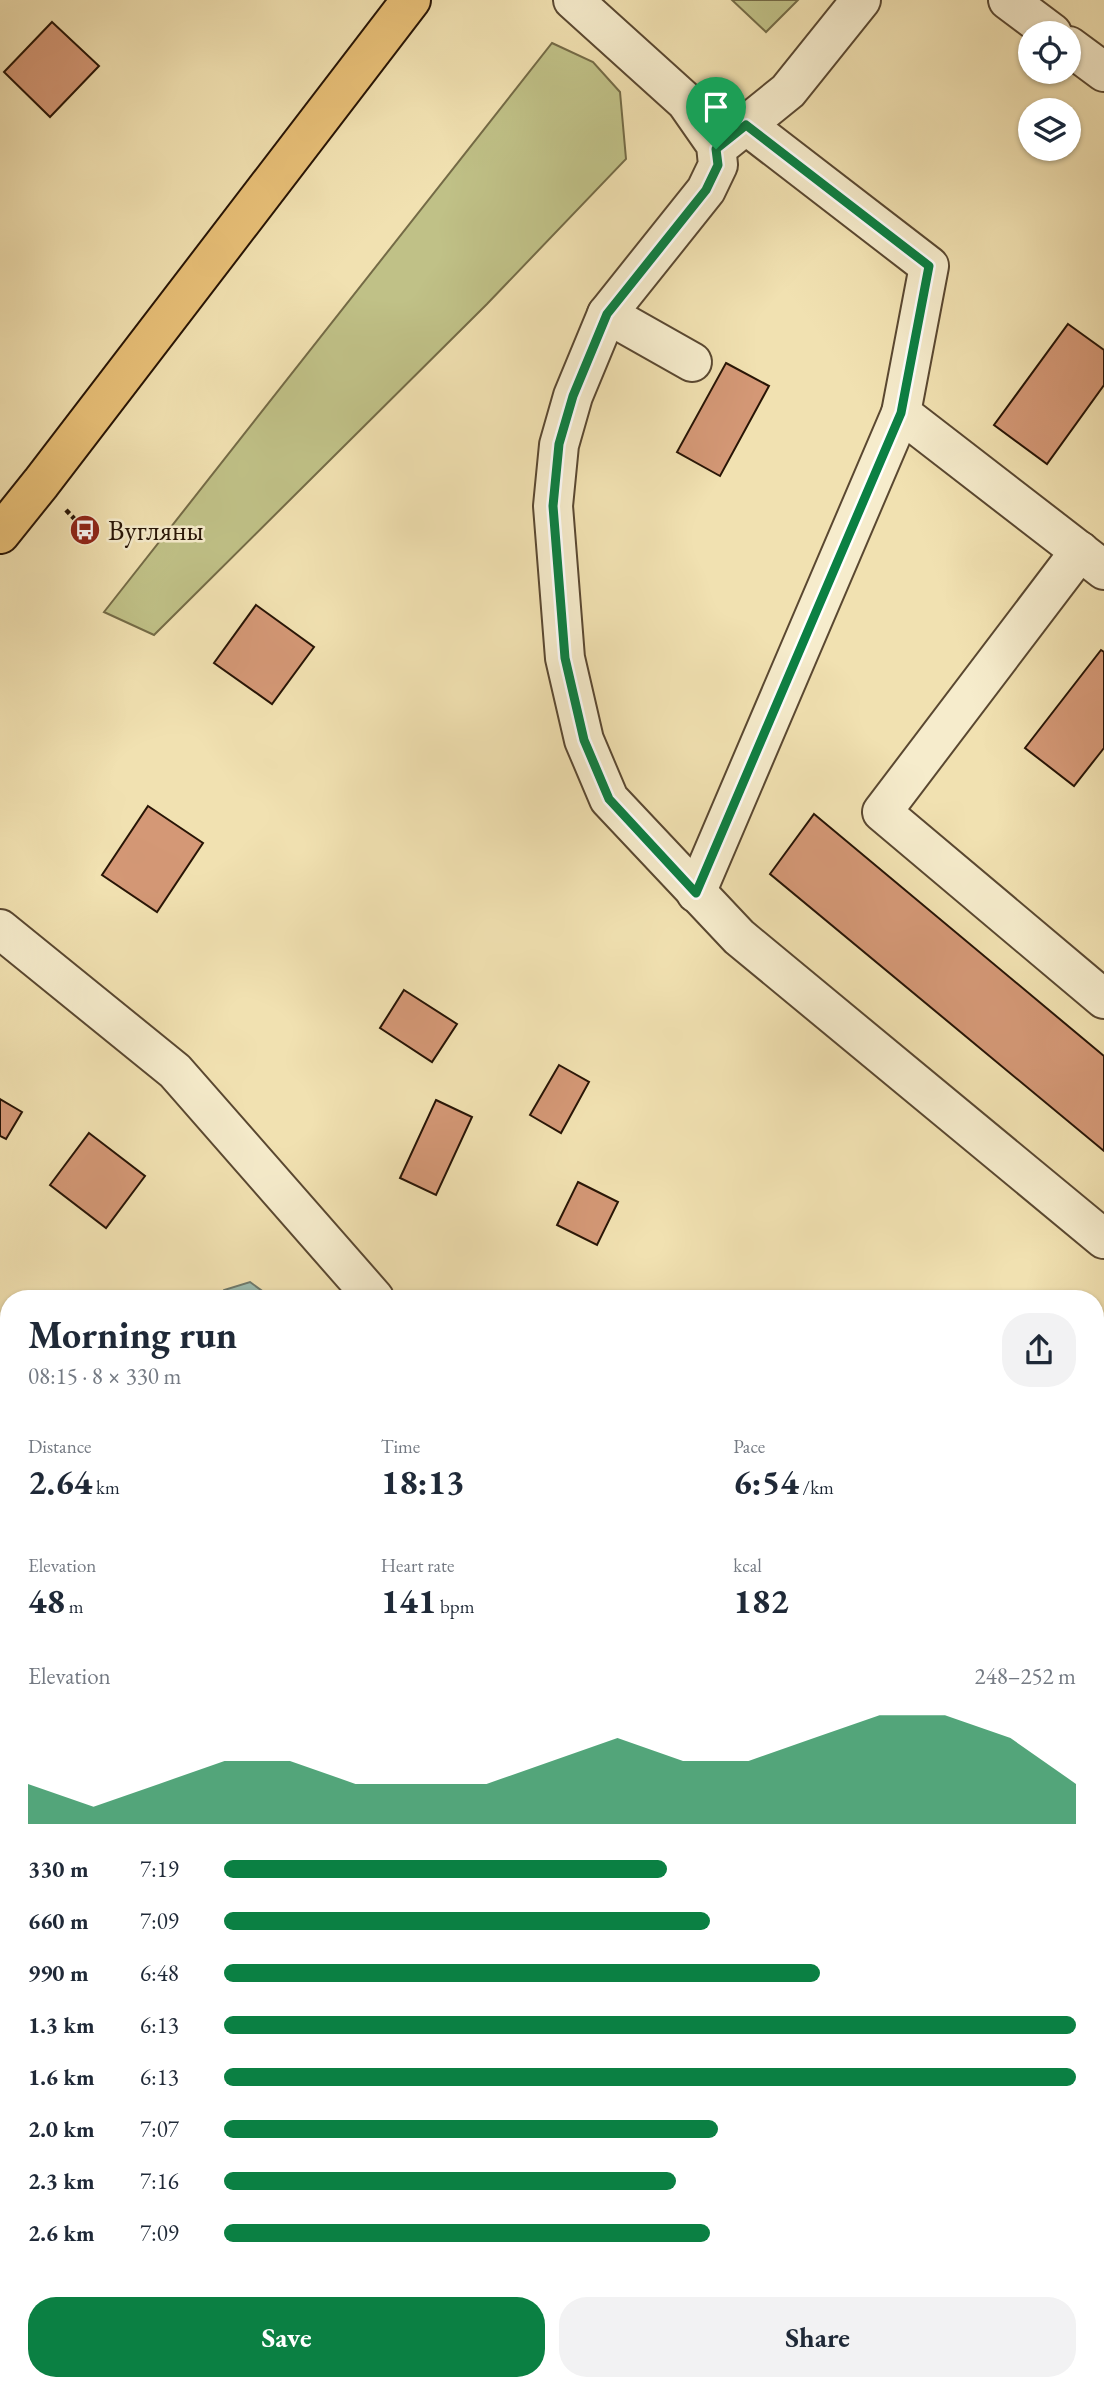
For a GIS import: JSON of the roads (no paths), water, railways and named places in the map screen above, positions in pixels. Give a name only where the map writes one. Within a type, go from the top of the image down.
[{"type":"main road","points":[[0,534],[411,0]]},
{"type":"street","points":[[573,0],[685,102],[716,145],[718,165],[706,190],[607,314],[573,396],[559,444],[553,506],[565,658],[584,740],[609,799],[739,937],[1104,1239]]},
{"type":"street","points":[[716,149],[788,91],[861,0]]},
{"type":"street","points":[[1008,0],[1036,21]]},
{"type":"street","points":[[1081,55],[1104,72]]},
{"type":"street","points":[[696,893],[901,413],[929,266],[746,125]]},
{"type":"street","points":[[607,314],[692,362]]},
{"type":"street","points":[[901,413],[1092,561],[882,812],[1104,999]]},
{"type":"street","points":[[0,929],[175,1070],[367,1290]]},
{"type":"water","points":[[250,1282],[261,1290],[224,1290]]},
{"type":"place","name":"Вугляны","points":[[85,530]]}]
